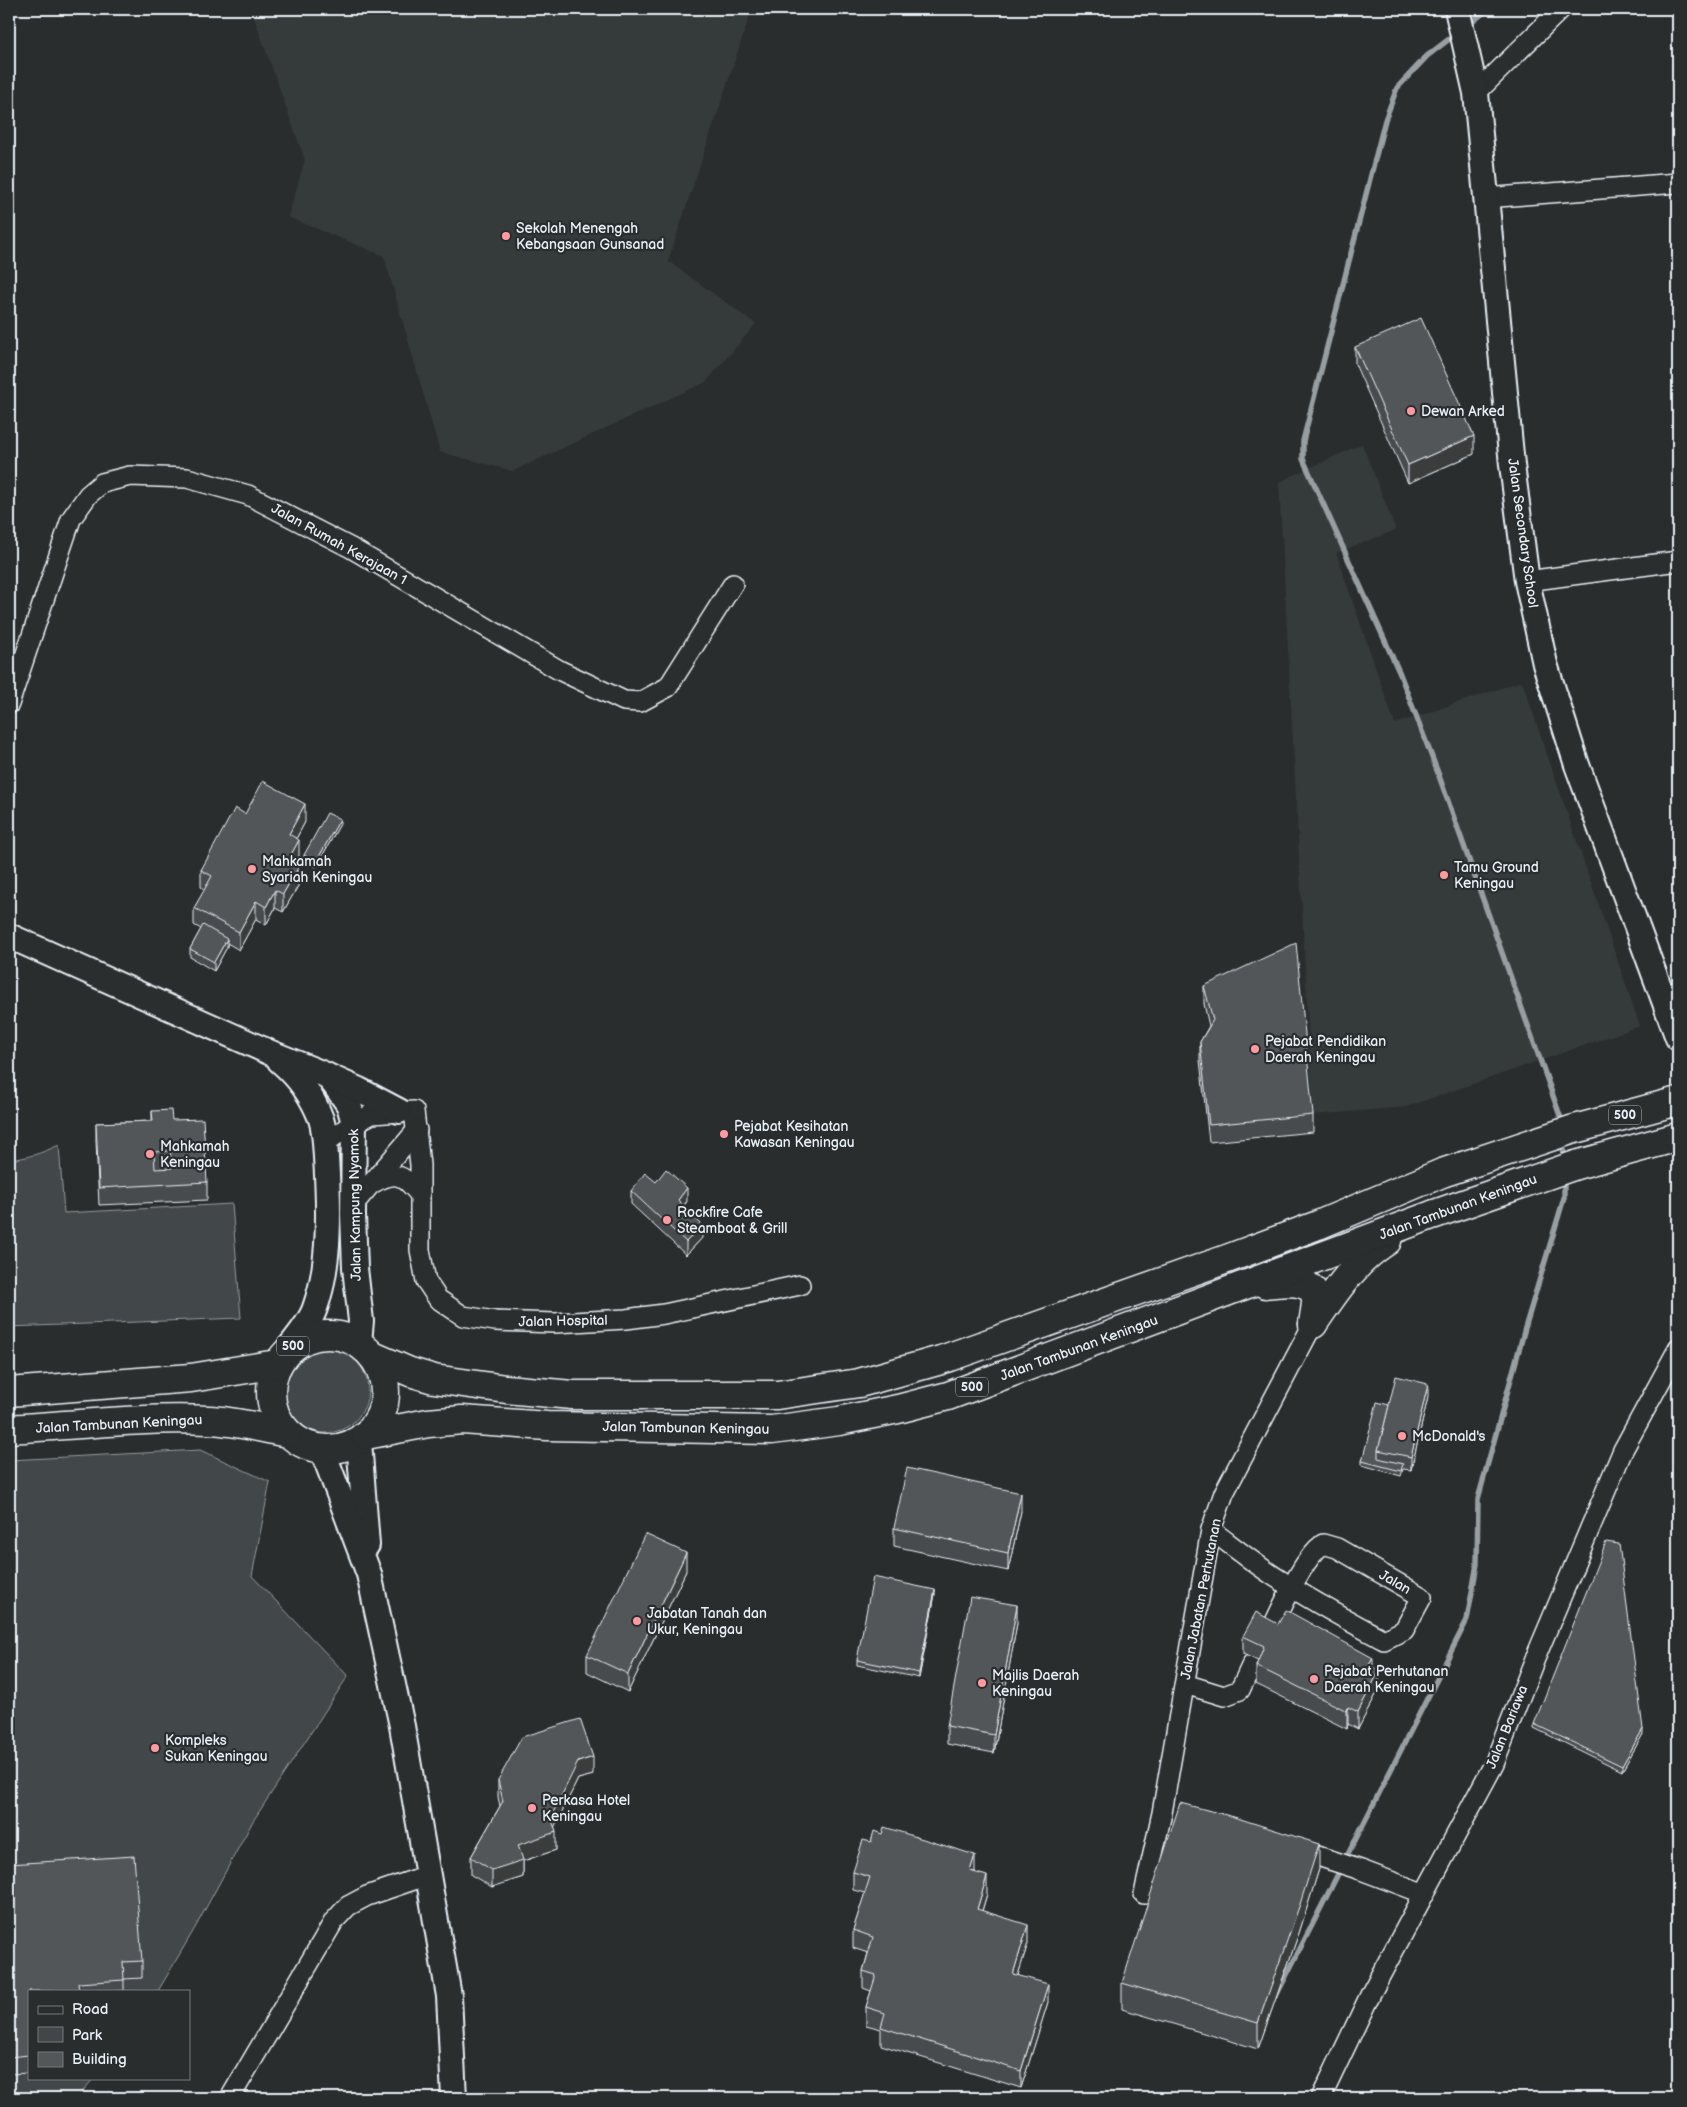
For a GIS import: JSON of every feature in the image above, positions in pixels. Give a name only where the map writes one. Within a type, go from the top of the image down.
[{"type":"main road","name":"500","points":[[9,1392],[191,1378],[282,1357],[304,1339],[322,1334],[341,1335],[410,1372],[434,1379],[506,1389],[572,1395],[777,1395],[859,1383],[940,1360],[1188,1273],[1318,1225],[1442,1173],[1571,1130],[1678,1100]]},
{"type":"main road","name":"Jalan Tambunan Keningau","points":[[363,1438],[428,1423],[462,1420],[547,1426],[772,1430],[839,1421],[898,1409],[948,1396],[1432,1215],[1576,1166],[1678,1137]]},
{"type":"main road","points":[[1313,1324],[1339,1286],[1359,1262],[1374,1249],[1432,1215]]},
{"type":"main road","points":[[1243,1287],[1284,1282],[1308,1287],[1314,1293],[1316,1299],[1313,1324]]},
{"type":"main road","points":[[363,1438],[378,1422],[384,1406],[386,1388],[382,1371],[366,1349]]},
{"type":"main road","name":"500","points":[[282,1357],[271,1382],[271,1401],[277,1418],[288,1434],[304,1444],[322,1449],[341,1448],[363,1438]]},
{"type":"main road","name":"Jalan Tambunan Keningau","points":[[9,1429],[164,1419],[210,1420],[246,1424],[288,1434]]},
{"type":"street","name":"Jalan Secondary School","points":[[1457,9],[1474,82],[1512,465],[1527,581],[1545,664],[1577,765],[1678,1038]]},
{"type":"street","points":[[1474,82],[1561,9]]},
{"type":"street","points":[[1485,198],[1678,183]]},
{"type":"street","name":"Jalan Rumah Kerajaan 1","points":[[9,704],[72,519],[88,495],[102,482],[130,476],[187,478],[248,495],[351,548],[559,670],[624,701],[640,702],[668,687],[733,584]]},
{"type":"street","points":[[1527,581],[1678,561]]},
{"type":"street","name":"Jalan Kampung Nyamok","points":[[9,936],[271,1053],[326,1075],[342,1093],[349,1106],[354,1124],[353,1205],[355,1268],[360,1321],[366,1349]]},
{"type":"street","name":"Jalan Kampung Nyamok","points":[[271,1053],[295,1074],[306,1088],[322,1121],[328,1202],[323,1281],[310,1320],[282,1357]]},
{"type":"street","points":[[326,1075],[410,1117]]},
{"type":"street","points":[[325,1143],[372,1114],[410,1117]]},
{"type":"street","points":[[353,1205],[372,1182],[410,1117]]},
{"type":"street","name":"Jalan Hospital","points":[[410,1117],[420,1195],[420,1250],[426,1281],[438,1299],[463,1316],[495,1322],[555,1323],[626,1319],[664,1314],[800,1285]]},
{"type":"street","points":[[372,1182],[392,1175],[400,1176],[408,1180],[420,1195]]},
{"type":"street","name":"Jalan Jabatan Perhutanan","points":[[1144,1894],[1171,1816],[1185,1684],[1211,1530],[1224,1494],[1313,1324]]},
{"type":"street","name":"Jalan Bariawa","points":[[1321,2098],[1371,1993],[1494,1764],[1534,1661],[1623,1450],[1678,1349]]},
{"type":"street","points":[[363,1438],[369,1574]]},
{"type":"street","points":[[322,1449],[369,1574],[402,1726],[449,1996],[454,2098]]},
{"type":"street","name":"Jalan","points":[[1211,1530],[1292,1588],[1384,1640],[1404,1630],[1422,1597],[1337,1548],[1323,1544],[1314,1550],[1292,1588]]},
{"type":"street","points":[[1271,1630],[1292,1588]]},
{"type":"street","points":[[1185,1684],[1224,1696],[1240,1690],[1252,1664]]},
{"type":"street","points":[[1278,1844],[1356,1868],[1425,1894]]},
{"type":"street","points":[[230,2098],[334,1921],[348,1906],[367,1896],[428,1875]]},
{"type":"shaded area","name":"Sekolah Menengah Kebangsaan Gunsanad","points":[[251,9],[752,9],[668,261],[756,324],[706,382],[513,471],[440,452],[384,256],[288,217],[305,160]]},
{"type":"shaded area","name":"Tamu Ground Keningau","points":[[1362,444],[1396,530],[1336,553],[1395,724],[1522,681],[1640,1026],[1406,1107],[1313,1115],[1279,482]]},
{"type":"green space","points":[[59,1145],[64,1213],[232,1204],[241,1318],[9,1327],[9,1160],[34,1155]]},
{"type":"green space","points":[[325,1347],[341,1350],[349,1354],[361,1366],[365,1374],[368,1390],[365,1406],[361,1414],[349,1426],[341,1430],[325,1433],[309,1430],[301,1426],[289,1414],[285,1406],[282,1390],[285,1374],[289,1366],[301,1354],[309,1350]]},
{"type":"green space","name":"Kompleks Sukan Keningau","points":[[200,1450],[270,1482],[252,1576],[348,1676],[253,1821],[195,1928],[159,1990],[28,1990],[28,2080],[92,2080],[77,2098],[9,2098],[9,1460]]},
{"type":"building","points":[[1421,318],[1474,436],[1408,465],[1355,347]]},
{"type":"building","name":"Mahkamah Syariah Keningau","points":[[263,781],[305,804],[289,834],[299,840],[287,862],[298,868],[283,894],[275,890],[266,907],[256,901],[239,932],[194,908],[212,876],[201,870],[235,808],[245,814]]},
{"type":"building","points":[[327,813],[340,819],[316,862],[304,855]]},
{"type":"building","points":[[203,925],[227,939],[214,962],[190,949]]},
{"type":"building","name":"Pejabat Pendidikan Daerah Keningau","points":[[1296,943],[1313,1115],[1209,1125],[1200,1042],[1213,1020],[1204,986]]},
{"type":"building","name":"Mahkamah Keningau","points":[[171,1110],[172,1120],[203,1119],[207,1182],[99,1188],[96,1123],[153,1121],[152,1111]],"holes":[[[170,1151],[172,1168],[155,1169],[154,1152]]]},
{"type":"building","name":"Rockfire Cafe Steamboat & Grill","points":[[666,1169],[687,1188],[678,1200],[702,1225],[686,1242],[631,1191],[645,1173],[656,1182]]},
{"type":"building","name":"McDonald's","points":[[1396,1376],[1428,1384],[1411,1457],[1378,1450]]},
{"type":"building","points":[[1377,1402],[1389,1405],[1378,1450],[1378,1458],[1403,1464],[1401,1471],[1362,1461]]},
{"type":"building","points":[[907,1468],[1021,1493],[1008,1553],[894,1528]]},
{"type":"building","name":"Jabatan Tanah dan Ukur, Keningau","points":[[645,1534],[686,1553],[628,1674],[587,1655]]},
{"type":"building","points":[[1606,1542],[1619,1544],[1643,1729],[1622,1766],[1534,1724]]},
{"type":"building","points":[[873,1577],[935,1590],[919,1673],[857,1660]]},
{"type":"building","name":"Majlis Daerah Keningau","points":[[970,1597],[1017,1605],[994,1735],[947,1726]]},
{"type":"building","name":"Pejabat Perhutanan Daerah Keningau","points":[[1286,1610],[1373,1658],[1369,1665],[1379,1671],[1358,1712],[1348,1707],[1347,1711],[1256,1666],[1264,1646],[1243,1636],[1256,1612],[1278,1624]]},
{"type":"building","name":"Perkasa Hotel Keningau","points":[[580,1719],[593,1757],[578,1762],[551,1817],[556,1832],[518,1845],[523,1860],[492,1870],[471,1857],[503,1801],[498,1780],[522,1737]]},
{"type":"building","points":[[1180,1803],[1234,1817],[1319,1844],[1258,2023],[1122,1983]]},
{"type":"building","points":[[884,1827],[975,1855],[970,1871],[987,1876],[977,1909],[1028,1925],[1013,1974],[1048,1984],[1021,2071],[881,2027],[885,2013],[866,2007],[876,1975],[863,1971],[873,1937],[853,1930],[870,1877],[853,1872],[863,1840],[871,1842],[874,1831],[882,1834]]},
{"type":"building","points":[[134,1856],[142,1961],[123,1962],[124,1980],[78,1983],[79,1990],[28,1990],[28,2055],[9,2057],[9,1864]]},
{"type":"waterway","points":[[1467,26],[1488,9]]},
{"type":"waterway","points":[[1457,33],[1427,56],[1397,88],[1385,120],[1303,441],[1303,459],[1400,674],[1438,773],[1563,1124]]},
{"type":"waterway","points":[[1563,1141],[1564,1162]]},
{"type":"waterway","points":[[1276,1996],[1467,1620],[1477,1564],[1478,1499],[1525,1328],[1564,1198],[1564,1176]]},
{"type":"place","name":"Sekolah Menengah Kebangsaan Gunsanad","points":[[506,236]]},
{"type":"place","name":"Dewan Arked","points":[[1411,411]]},
{"type":"place","name":"Mahkamah Syariah Keningau","points":[[252,869]]},
{"type":"place","name":"Tamu Ground Keningau","points":[[1444,875]]},
{"type":"place","name":"Pejabat Pendidikan Daerah Keningau","points":[[1255,1049]]},
{"type":"place","name":"Pejabat Kesihatan Kawasan Keningau","points":[[724,1134]]},
{"type":"place","name":"Mahkamah Keningau","points":[[150,1154]]},
{"type":"place","name":"Rockfire Cafe Steamboat & Grill","points":[[667,1220]]},
{"type":"place","name":"McDonald's","points":[[1402,1436]]},
{"type":"place","name":"Jabatan Tanah dan Ukur, Keningau","points":[[637,1621]]},
{"type":"place","name":"Pejabat Perhutanan Daerah Keningau","points":[[1314,1679]]},
{"type":"place","name":"Majlis Daerah Keningau","points":[[982,1683]]},
{"type":"place","name":"Kompleks Sukan Keningau","points":[[155,1748]]},
{"type":"place","name":"Perkasa Hotel Keningau","points":[[532,1808]]}]
